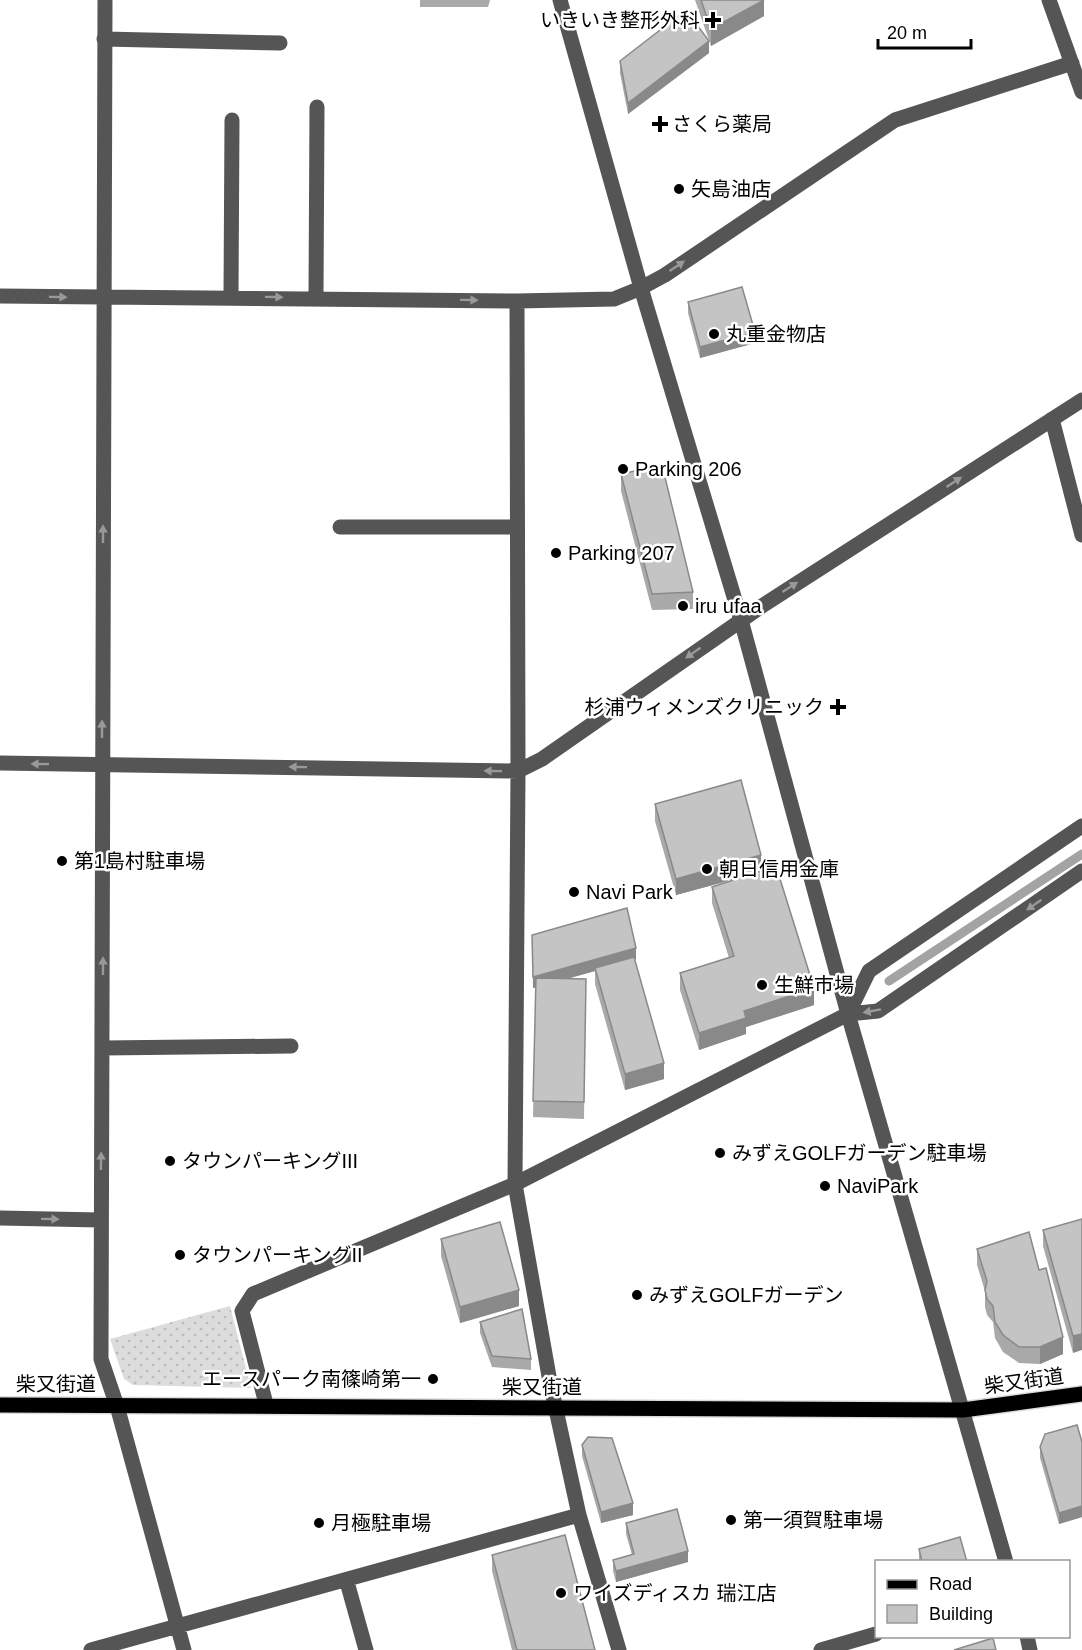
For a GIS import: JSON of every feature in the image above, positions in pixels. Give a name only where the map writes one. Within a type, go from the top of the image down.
[{"type":"main road","name":"柴又街道","points":[[0,1405],[266,1404],[963,1410],[1082,1394]]},
{"type":"street","points":[[105,0],[101,1359],[117,1406],[184,1650]]},
{"type":"street","points":[[560,0],[641,288],[741,620],[848,1014],[1005,1560]]},
{"type":"street","points":[[1049,0],[1082,92]]},
{"type":"street","points":[[104,39],[280,43]]},
{"type":"street","points":[[0,296],[104,298],[231,296],[517,301],[614,299],[641,288],[895,120],[1071,63]]},
{"type":"street","points":[[316,297],[317,107]]},
{"type":"street","points":[[231,296],[232,120]]},
{"type":"street","points":[[517,301],[518,771],[515,1184],[556,1408],[579,1515],[618,1650]]},
{"type":"street","points":[[0,764],[518,771],[542,759],[741,620],[1082,400]]},
{"type":"street","points":[[1052,419],[1082,535]]},
{"type":"street","points":[[340,527],[517,527]]},
{"type":"street","points":[[848,1014],[869,971],[1082,826]]},
{"type":"street","points":[[266,1404],[242,1311],[253,1294],[515,1184],[848,1014],[878,1011],[1082,871]]},
{"type":"street","points":[[103,1048],[291,1046]]},
{"type":"street","points":[[0,1218],[100,1220]]},
{"type":"street","points":[[91,1650],[177,1625],[347,1582],[579,1515]]},
{"type":"street","points":[[347,1582],[366,1650]]},
{"type":"street","points":[[821,1650],[875,1634]]},
{"type":"shaded area","points":[[230,1306],[251,1388],[133,1385],[124,1379],[110,1339]]},
{"type":"building","points":[[701,0],[764,0],[711,29]]},
{"type":"building","points":[[686,10],[709,41],[628,103],[620,61]]},
{"type":"building","points":[[742,287],[755,332],[700,347],[688,302]]},
{"type":"building","points":[[662,465],[693,592],[652,594],[621,474]]},
{"type":"building","points":[[741,780],[761,855],[676,879],[655,804]]},
{"type":"building","points":[[776,866],[814,988],[744,1011],[746,1018],[699,1033],[680,973],[734,956],[712,887]]},
{"type":"building","points":[[627,908],[636,948],[533,977],[532,935]]},
{"type":"building","points":[[634,957],[664,1063],[625,1074],[595,968]]},
{"type":"building","points":[[536,978],[586,979],[584,1102],[533,1101]]},
{"type":"building","points":[[1082,1219],[1082,1334],[1073,1336],[1043,1230]]},
{"type":"building","points":[[500,1222],[519,1290],[460,1307],[441,1239]]},
{"type":"building","points":[[1029,1232],[1039,1270],[1046,1268],[1063,1337],[1040,1347],[1019,1347],[1003,1335],[995,1322],[993,1306],[987,1299],[985,1290],[987,1281],[977,1249]]},
{"type":"building","points":[[522,1309],[531,1359],[492,1356],[480,1322]]},
{"type":"building","points":[[1077,1425],[1082,1442],[1082,1506],[1059,1513],[1040,1447],[1045,1434]]},
{"type":"building","points":[[588,1437],[612,1438],[633,1503],[601,1512],[582,1445]]},
{"type":"building","points":[[677,1509],[688,1551],[616,1571],[613,1560],[634,1554],[626,1523]]},
{"type":"building","points":[[565,1535],[595,1650],[517,1650],[492,1555]]},
{"type":"building","points":[[960,1537],[966,1560],[922,1560],[919,1549]]},
{"type":"building","points":[[993,1638],[996,1650],[954,1650]]},
{"type":"waterway","points":[[889,981],[1082,854]]},
{"type":"place","name":"いきいき整形外科","points":[[713,20]]},
{"type":"place","name":"さくら薬局","points":[[660,124]]},
{"type":"place","name":"矢島油店","points":[[679,189]]},
{"type":"place","name":"丸重金物店","points":[[714,334]]},
{"type":"place","name":"Parking 206","points":[[623,469]]},
{"type":"place","name":"Parking 207","points":[[556,553]]},
{"type":"place","name":"iru ufaa","points":[[683,606]]},
{"type":"place","name":"杉浦ウィメンズクリニック","points":[[838,707]]},
{"type":"place","name":"第1島村駐車場","points":[[62,861]]},
{"type":"place","name":"朝日信用金庫","points":[[707,869]]},
{"type":"place","name":"Navi Park","points":[[574,892]]},
{"type":"place","name":"生鮮市場","points":[[762,985]]},
{"type":"place","name":"みずえGOLFガーデン駐車場","points":[[720,1153]]},
{"type":"place","name":"タウンパーキングIII","points":[[170,1161]]},
{"type":"place","name":"NaviPark","points":[[825,1186]]},
{"type":"place","name":"タウンパーキングII","points":[[180,1255]]},
{"type":"place","name":"みずえGOLFガーデン","points":[[637,1295]]},
{"type":"place","name":"エースパーク南篠崎第一","points":[[433,1379]]},
{"type":"place","name":"第一須賀駐車場","points":[[731,1520]]},
{"type":"place","name":"月極駐車場","points":[[319,1523]]},
{"type":"place","name":"ワイズディスカ 瑞江店","points":[[561,1593]]}]
